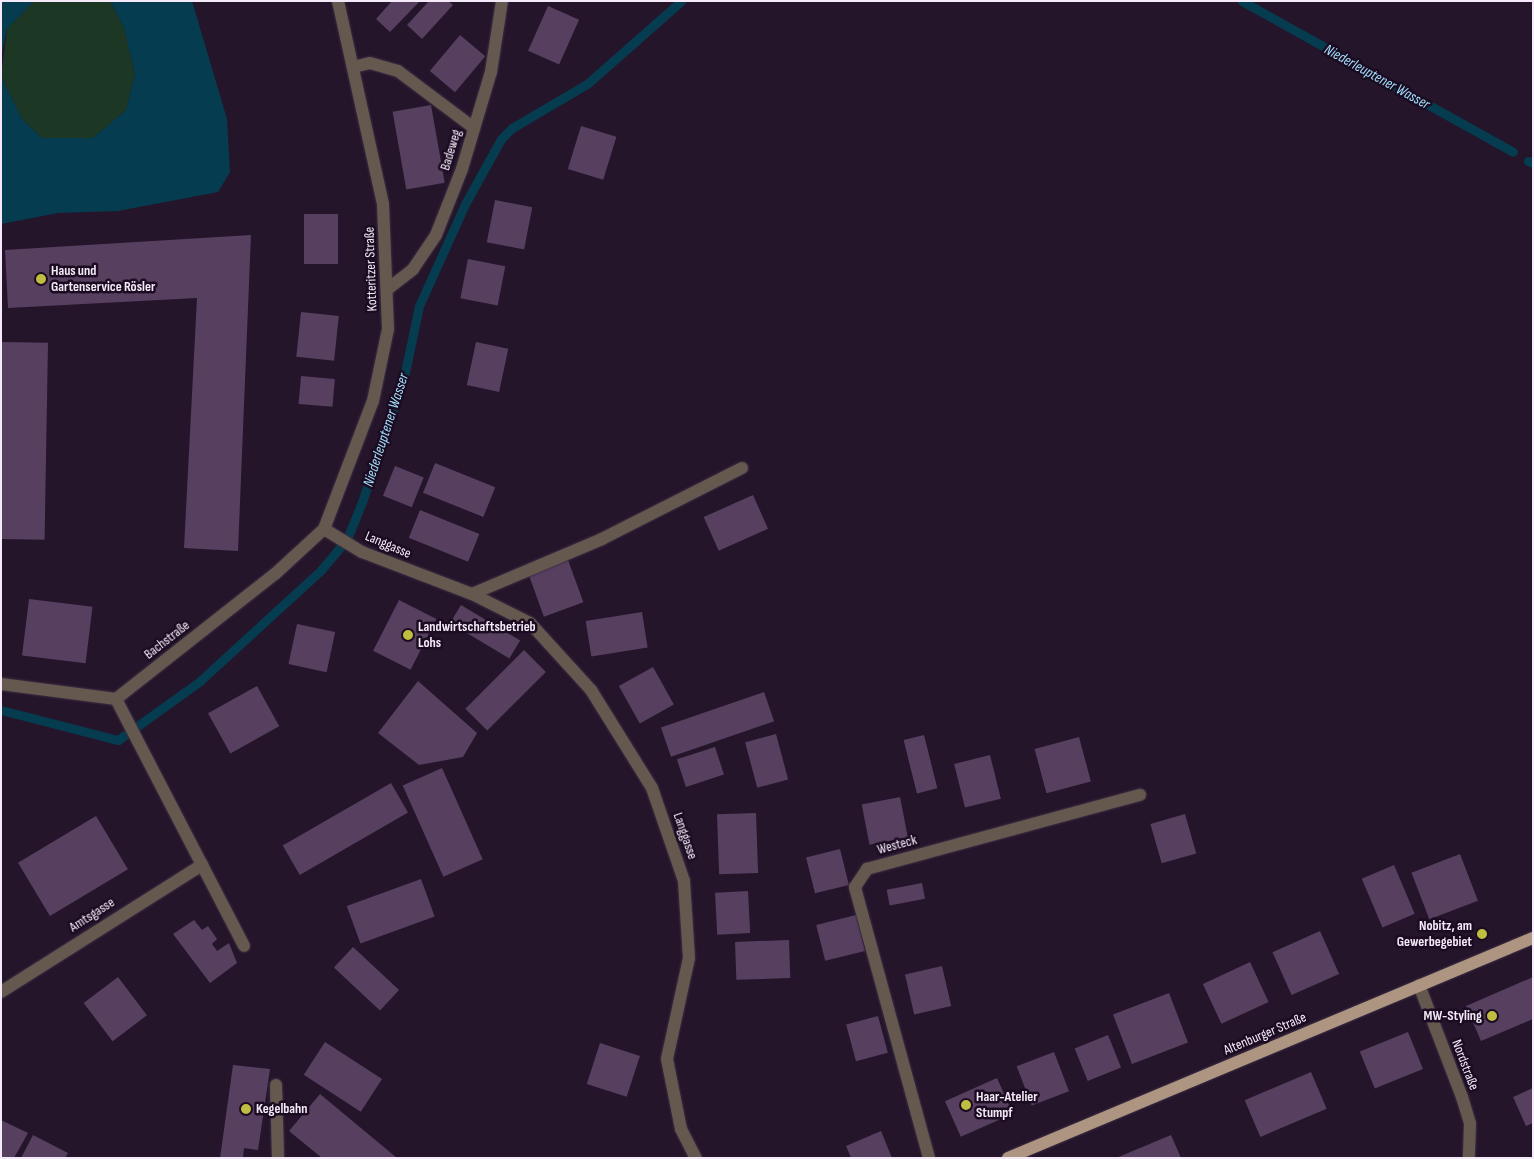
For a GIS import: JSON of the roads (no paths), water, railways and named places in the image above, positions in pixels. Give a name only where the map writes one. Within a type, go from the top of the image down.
[{"type":"main road","name":"Altenburger Straße","points":[[1008,1158],[1533,938]]},
{"type":"street","name":"Kotteritzer Straße","points":[[328,532],[373,401],[388,329],[389,288],[383,204],[338,1]]},
{"type":"street","name":"Badeweg","points":[[389,288],[413,269],[436,234],[474,128],[491,72],[502,1]]},
{"type":"street","points":[[353,67],[370,63],[398,71],[474,128]]},
{"type":"street","points":[[472,594],[602,539],[742,468]]},
{"type":"street","name":"Langgasse","points":[[328,532],[354,547],[472,594],[530,623],[591,690],[652,788],[684,880],[690,958],[667,1059],[680,1129],[696,1158]]},
{"type":"street","name":"Bachstraße","points":[[116,698],[328,532]]},
{"type":"street","points":[[1,684],[116,698],[137,742],[244,946]]},
{"type":"street","name":"Westeck","points":[[929,1158],[855,887],[867,869],[1140,795]]},
{"type":"street","name":"Amtsgasse","points":[[1,992],[202,865]]},
{"type":"street","name":"Nordstraße","points":[[1419,985],[1462,1097],[1470,1124],[1469,1158]]},
{"type":"street","points":[[276,1085],[278,1158]]},
{"type":"water","points":[[1,1],[34,1],[7,29],[1,57]]},
{"type":"water","points":[[110,1],[192,1],[227,119],[230,172],[218,192],[118,211],[58,213],[1,224],[1,76],[22,119],[42,138],[93,138],[126,110],[135,74],[124,28]]},
{"type":"waterway","name":"Niederleuptener Wasser","points":[[1,710],[118,740],[200,681],[321,570],[347,539],[362,502],[404,377],[419,306],[465,204],[501,139],[512,128],[587,84],[681,1]]},
{"type":"waterway","name":"Niederleuptener Wasser","points":[[1242,1],[1513,152]]},
{"type":"waterway","name":"Niederleuptener Wasser","points":[[1528,161],[1533,163]]},
{"type":"place","name":"Haus und Gartenservice Rösler","points":[[41,279]]},
{"type":"place","name":"Landwirtschaftsbetrieb Lohs","points":[[408,635]]},
{"type":"place","name":"Nobitz, am Gewerbegebiet","points":[[1482,934]]},
{"type":"place","name":"MW-Styling","points":[[1492,1016]]},
{"type":"place","name":"Haar-Atelier Stumpf","points":[[966,1105]]},
{"type":"place","name":"Kegelbahn","points":[[246,1109]]}]
